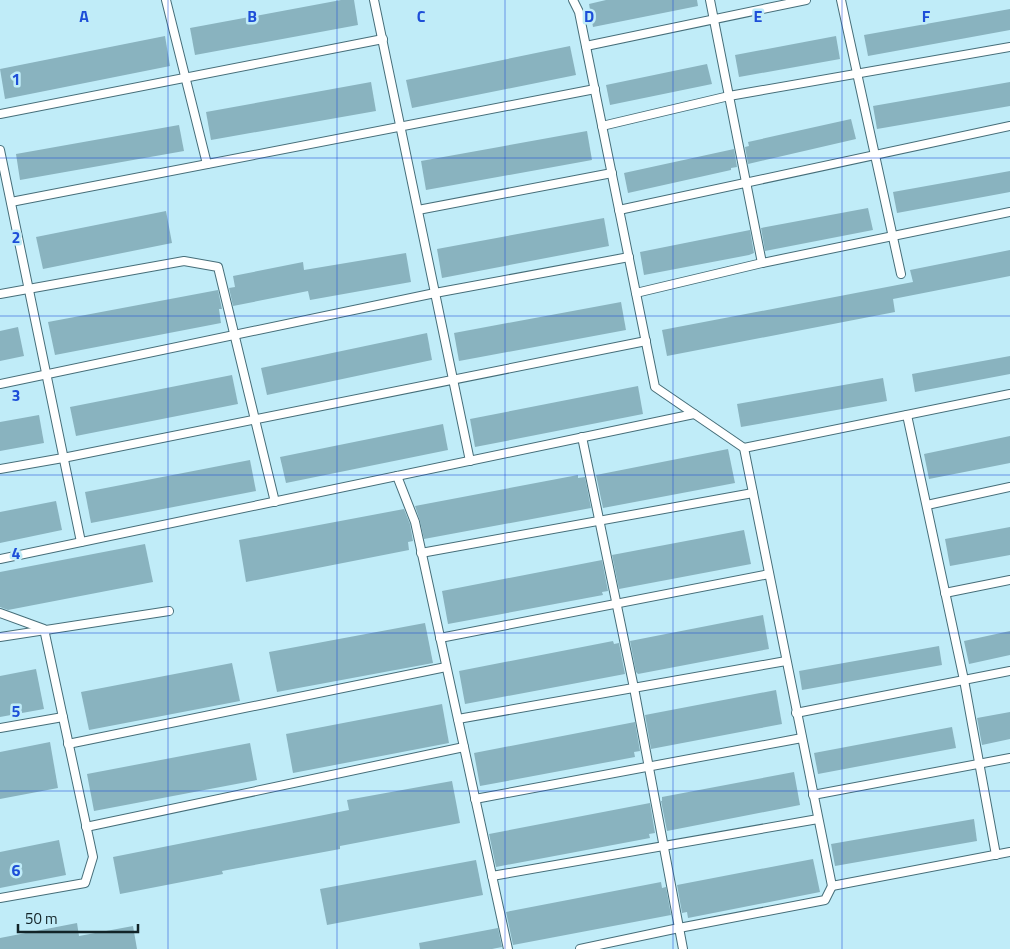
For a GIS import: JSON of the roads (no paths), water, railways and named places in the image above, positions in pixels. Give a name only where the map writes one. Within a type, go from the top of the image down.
[{"type":"lane","points":[[166,0],[207,164]]},
{"type":"lane","points":[[374,0],[470,461]]},
{"type":"lane","points":[[573,0],[579,12],[655,387],[744,448],[832,886],[825,900],[580,949]]},
{"type":"lane","points":[[710,0],[762,264]]},
{"type":"lane","points":[[586,46],[806,0]]},
{"type":"lane","points":[[842,0],[856,74],[901,274]]},
{"type":"lane","points":[[0,114],[383,40]]},
{"type":"lane","points":[[602,126],[729,96],[1010,47]]},
{"type":"lane","points":[[11,202],[594,89]]},
{"type":"lane","points":[[619,210],[1010,126]]},
{"type":"lane","points":[[0,150],[81,542]]},
{"type":"lane","points":[[418,210],[612,173]]},
{"type":"lane","points":[[636,293],[762,264],[1010,212]]},
{"type":"lane","points":[[0,384],[435,293],[629,257]]},
{"type":"lane","points":[[0,294],[184,261],[218,267],[275,502]]},
{"type":"lane","points":[[0,469],[63,458],[646,340]]},
{"type":"lane","points":[[744,448],[1010,394]]},
{"type":"lane","points":[[0,559],[694,414]]},
{"type":"lane","points":[[908,415],[964,680],[996,854]]},
{"type":"lane","points":[[582,437],[634,688],[683,949]]},
{"type":"lane","points":[[397,476],[415,522],[508,949]]},
{"type":"lane","points":[[927,505],[1010,486]]},
{"type":"lane","points":[[421,553],[753,493]]},
{"type":"lane","points":[[440,638],[769,574]]},
{"type":"lane","points":[[945,593],[1010,580]]},
{"type":"lane","points":[[0,637],[169,611]]},
{"type":"lane","points":[[0,614],[44,629]]},
{"type":"lane","points":[[0,898],[85,883],[93,857],[44,629]]},
{"type":"lane","points":[[458,719],[786,661]]},
{"type":"lane","points":[[68,744],[446,667]]},
{"type":"lane","points":[[796,712],[1010,671]]},
{"type":"lane","points":[[0,728],[63,717]]},
{"type":"lane","points":[[475,799],[802,738]]},
{"type":"lane","points":[[86,827],[464,746]]},
{"type":"lane","points":[[814,795],[1010,758]]},
{"type":"lane","points":[[492,876],[818,819]]},
{"type":"lane","points":[[832,886],[1010,852]]}]
